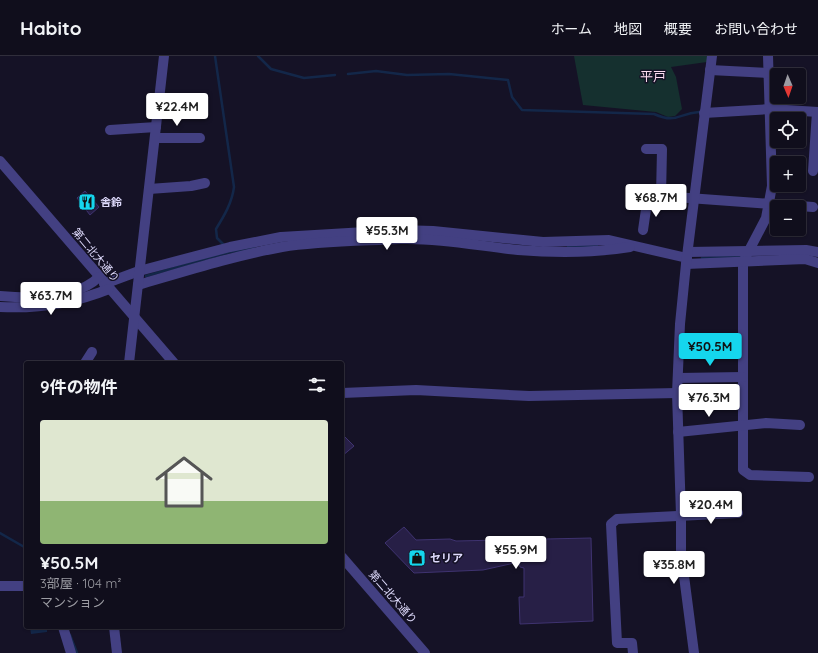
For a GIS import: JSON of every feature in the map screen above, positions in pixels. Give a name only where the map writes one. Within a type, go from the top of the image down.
[{"type":"street","points":[[694,653],[681,553],[677,394],[680,324],[712,56]]},
{"type":"street","points":[[768,56],[771,109],[772,186],[766,218],[743,262],[743,470],[750,475],[809,477]]},
{"type":"street","points":[[129,361],[164,58]]},
{"type":"street","points":[[710,70],[769,73]]},
{"type":"street","points":[[159,99],[195,100]]},
{"type":"street","points":[[704,113],[771,109],[818,112],[813,171]]},
{"type":"street","points":[[110,130],[155,132],[200,138]]},
{"type":"street","points":[[646,148],[662,149],[661,196]]},
{"type":"street","name":"第二北大通り","points":[[0,161],[172,361]]},
{"type":"street","points":[[149,189],[205,184]]},
{"type":"street","points":[[643,230],[648,196],[813,207]]},
{"type":"street","points":[[0,307],[42,307],[69,302],[104,283],[140,271],[230,247],[281,237],[399,235],[543,251],[611,250],[635,246],[687,258],[743,262],[805,260],[818,263]]},
{"type":"street","points":[[138,285],[233,257],[283,247],[399,235]]},
{"type":"street","points":[[687,258],[750,250],[806,250],[818,252]]},
{"type":"street","points":[[0,296],[15,298],[72,292],[90,285],[104,283]]},
{"type":"street","points":[[86,361],[92,352]]},
{"type":"street","points":[[678,378],[743,377]]},
{"type":"street","points":[[344,392],[416,390],[529,396],[677,394]]},
{"type":"street","points":[[678,432],[742,425],[781,423],[800,425]]},
{"type":"street","points":[[633,653],[632,643],[617,643],[611,524],[617,519],[738,513]]},
{"type":"street","name":"第二北大通り","points":[[344,559],[425,653]]},
{"type":"street","points":[[0,586],[24,586]]},
{"type":"street","points":[[64,629],[71,653]]},
{"type":"street","points":[[114,629],[117,653]]},
{"type":"green space","points":[[574,56],[708,56],[707,62],[671,67],[676,77],[682,109],[675,116],[668,117],[656,112],[583,105]]},
{"type":"water","points":[[30,629],[47,629],[47,632],[31,634]]},
{"type":"building","points":[[85,191],[99,207],[90,215],[77,198]]},
{"type":"building","points":[[344,436],[354,446],[344,454]]},
{"type":"building","points":[[404,527],[416,540],[450,539],[456,541],[591,538],[593,621],[520,624],[519,597],[524,597],[524,568],[520,567],[519,562],[483,570],[414,573],[385,543]]},
{"type":"waterway","points":[[215,56],[234,187],[230,204],[216,229],[217,238],[225,246]]},
{"type":"waterway","points":[[258,56],[271,69],[304,78],[335,75]]},
{"type":"waterway","points":[[348,74],[376,71],[407,75],[449,74],[508,80],[512,97],[522,110],[654,114],[668,118],[677,118],[699,112]]},
{"type":"waterway","points":[[568,246],[597,246]]},
{"type":"waterway","points":[[146,276],[230,252],[254,248]]},
{"type":"waterway","points":[[702,258],[742,256]]},
{"type":"waterway","points":[[0,533],[24,547]]},
{"type":"waterway","points":[[70,635],[77,653]]},
{"type":"place","name":"舎鈴","points":[[87,202]]},
{"type":"place","name":"セリア","points":[[417,558]]},
{"type":"district","name":"平戸","points":[[653,76]]}]
